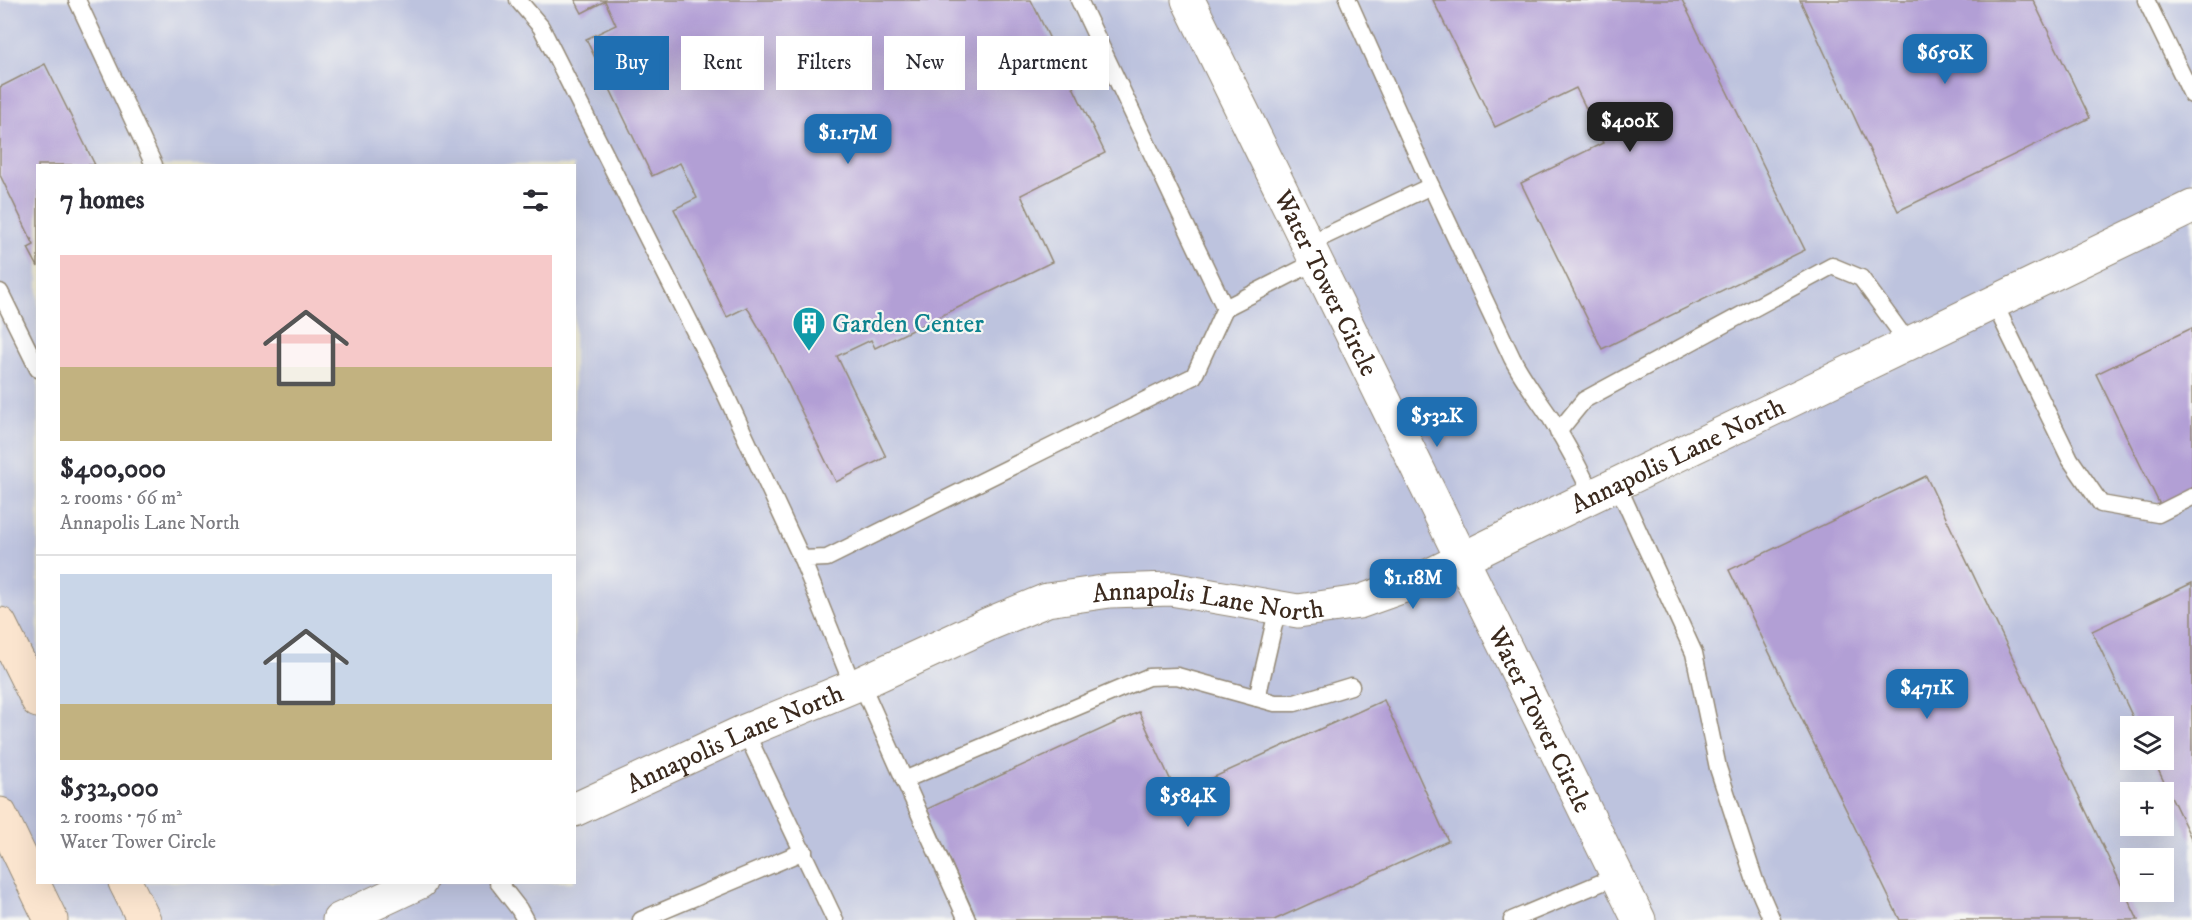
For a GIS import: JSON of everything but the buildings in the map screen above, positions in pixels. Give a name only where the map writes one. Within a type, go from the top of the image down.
[{"type":"main road","points":[[0,624],[36,697]]},
{"type":"main road","points":[[0,814],[51,920]]},
{"type":"main road","points":[[126,884],[144,920]]},
{"type":"street","name":"Water Tower Circle","points":[[1188,0],[1639,920]]},
{"type":"street","name":"Annapolis Lane North","points":[[576,809],[745,731],[857,685],[1047,600],[1110,591],[1172,589],[1298,610],[1359,602],[1419,581],[2192,207]]},
{"type":"street","points":[[339,920],[416,884]]},
{"type":"lane","points":[[77,0],[154,164]]},
{"type":"lane","points":[[518,0],[541,27],[717,376],[802,559],[857,685],[904,780],[967,920]]},
{"type":"lane","points":[[1079,0],[1225,308]]},
{"type":"lane","points":[[1348,0],[1431,186],[1516,366],[1576,460],[1605,490],[1694,653],[1718,768],[1755,881],[1772,920]]},
{"type":"lane","points":[[2146,0],[2192,95]]},
{"type":"lane","points":[[802,559],[827,558],[1194,376],[1225,308],[1313,253],[1431,186]]},
{"type":"lane","points":[[1558,432],[1584,400],[1832,266],[1861,278],[1909,344]]},
{"type":"lane","points":[[0,292],[36,365]]},
{"type":"lane","points":[[1994,303],[2070,459],[2101,504],[2158,514],[2192,497]]},
{"type":"lane","points":[[1257,698],[1278,607]]},
{"type":"lane","points":[[904,780],[1148,677],[1178,676],[1275,703],[1295,703],[1351,686]]},
{"type":"lane","points":[[745,731],[835,920]]},
{"type":"lane","points":[[641,920],[804,851]]},
{"type":"lane","points":[[1512,920],[1617,876]]},
{"type":"lane","points":[[499,884],[525,920]]},
{"type":"shaded area","points":[[0,0],[2192,0],[2192,920],[0,920]]},
{"type":"place","name":"Garden Center","points":[[809,352]]}]
